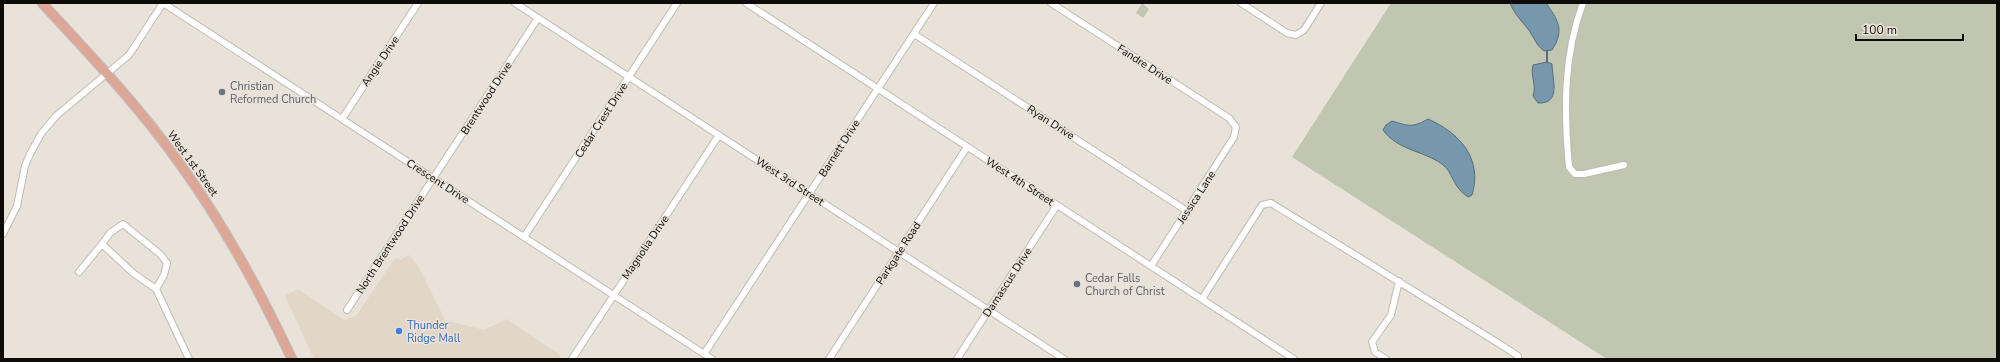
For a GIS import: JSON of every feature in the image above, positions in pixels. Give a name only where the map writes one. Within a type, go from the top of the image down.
[{"type":"main road","name":"West 1st Street","points":[[42,3],[107,73],[180,164],[215,216],[270,312],[292,359]]},
{"type":"street","points":[[3,234],[17,206],[25,166],[41,134],[56,116],[129,55],[163,3]]},
{"type":"street","name":"Crescent Drive","points":[[163,3],[712,359]]},
{"type":"street","name":"Angie Drive","points":[[342,119],[418,3]]},
{"type":"street","name":"West 3rd Street","points":[[515,3],[1064,359]]},
{"type":"street","name":"Cedar Crest Drive","points":[[524,237],[677,3]]},
{"type":"street","name":"West 4th Street","points":[[746,3],[1294,359]]},
{"type":"street","name":"Barnett Drive","points":[[704,354],[934,3]]},
{"type":"street","name":"Fandre Drive","points":[[1051,3],[1229,118],[1236,127]]},
{"type":"street","points":[[1241,3],[1287,33],[1296,35],[1304,30],[1321,3]]},
{"type":"street","points":[[1584,3],[1569,60],[1565,91],[1565,123],[1569,167],[1575,174],[1584,174],[1624,165]]},
{"type":"street","name":"Brentwood Drive","points":[[433,178],[538,18]]},
{"type":"street","name":"Ryan Drive","points":[[914,34],[1187,211]]},
{"type":"street","name":"Jessica Lane","points":[[1151,266],[1234,138],[1236,127]]},
{"type":"street","name":"Magnolia Drive","points":[[572,359],[719,135]]},
{"type":"street","name":"Parkgate Road","points":[[829,359],[967,147]]},
{"type":"street","name":"North Brentwood Drive","points":[[346,310],[433,178]]},
{"type":"street","points":[[1202,299],[1262,205],[1271,203],[1503,346],[1518,356],[1518,359]]},
{"type":"street","name":"Damascus Drive","points":[[957,359],[1057,205]]},
{"type":"street","points":[[79,272],[110,233],[123,224],[160,254],[167,263],[164,275],[157,291]]},
{"type":"street","points":[[102,244],[133,273],[157,291],[189,359]]},
{"type":"street","points":[[1386,359],[1375,352],[1372,342],[1391,315],[1399,281]]},
{"type":"shaded area","points":[[409,255],[418,265],[445,320],[484,330],[507,319],[561,356],[559,359],[314,359],[285,296],[298,289],[344,320],[356,316],[395,258],[400,260]]},
{"type":"green space","points":[[1142,3],[1149,9],[1143,18],[1136,13]]},
{"type":"green space","points":[[1391,3],[1997,3],[1997,359],[1607,359],[1292,157]]},
{"type":"water","points":[[1510,3],[1546,3],[1557,20],[1559,31],[1556,43],[1552,50],[1544,51],[1539,46]]},
{"type":"water","points":[[1547,62],[1552,64],[1554,83],[1553,95],[1545,102],[1538,103],[1533,96],[1534,88],[1532,69],[1533,65]]},
{"type":"water","points":[[1428,119],[1450,132],[1466,149],[1474,170],[1475,182],[1472,195],[1468,197],[1459,189],[1449,172],[1442,164],[1396,142],[1383,130],[1386,125],[1392,121],[1414,125]]},
{"type":"waterway","points":[[1547,51],[1547,62]]},
{"type":"place","name":"Christian Reformed Church","points":[[222,92]]},
{"type":"place","name":"Cedar Falls Church of Christ","points":[[1077,284]]},
{"type":"place","name":"Thunder Ridge Mall","points":[[399,331]]}]
